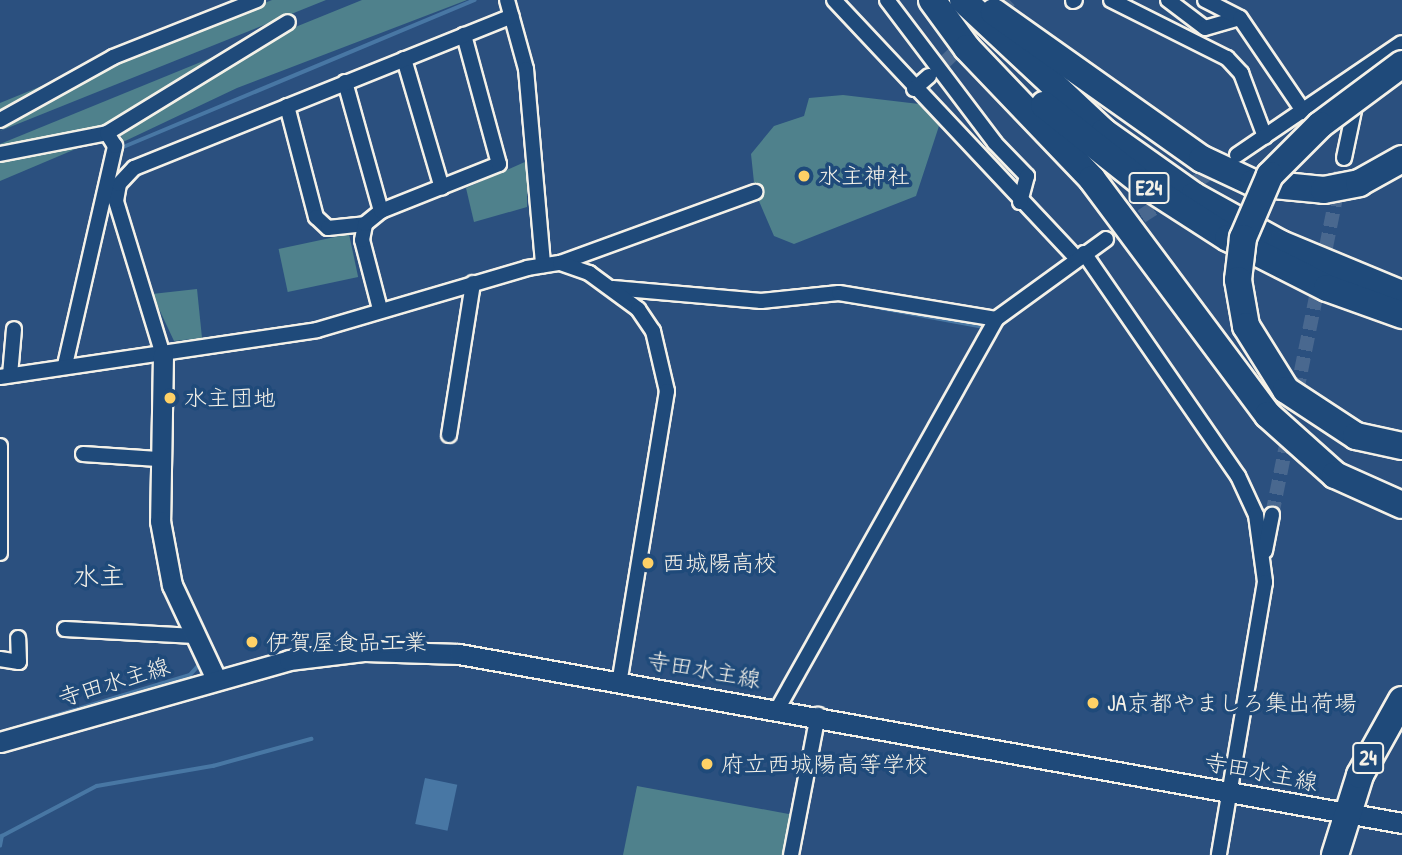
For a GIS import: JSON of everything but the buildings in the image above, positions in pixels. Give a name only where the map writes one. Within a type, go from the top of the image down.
[{"type":"highway","name":"E24","points":[[934,0],[1037,99],[1183,211],[1316,283],[1402,315]]},
{"type":"highway","points":[[934,0],[967,48],[1091,179],[1268,415],[1335,475],[1402,505]]},
{"type":"highway","name":"E24","points":[[963,0],[1104,132],[1194,196],[1291,249],[1402,294]]},
{"type":"highway","points":[[979,0],[1202,159],[1245,180],[1324,190],[1359,183],[1402,159]]},
{"type":"highway","points":[[1402,64],[1320,125],[1270,175],[1243,238],[1238,280],[1246,326],[1286,390],[1356,436],[1402,446]]},
{"type":"highway","name":"24","points":[[1335,855],[1346,813],[1402,700]]},
{"type":"main road","points":[[163,355],[159,460],[160,521],[172,585],[215,677]]},
{"type":"main road","name":"寺田水主線","points":[[0,742],[215,677],[365,650],[509,660],[1402,823]]},
{"type":"street","points":[[0,120],[113,57],[257,0]]},
{"type":"street","points":[[507,0],[532,123],[543,265]]},
{"type":"street","points":[[834,0],[1020,202],[1080,256],[1238,477],[1256,515],[1265,582],[1219,855]]},
{"type":"street","points":[[887,0],[995,143],[1027,176],[1020,202]]},
{"type":"street","points":[[1111,0],[1227,58],[1241,73],[1265,137]]},
{"type":"street","points":[[1168,0],[1205,28],[1240,18]]},
{"type":"street","points":[[1205,0],[1240,18],[1304,112]]},
{"type":"street","points":[[163,355],[116,201],[119,184],[134,168],[512,16]]},
{"type":"street","points":[[0,154],[107,133],[288,22]]},
{"type":"street","points":[[287,106],[316,217],[328,228],[365,224],[381,211],[499,164],[464,35]]},
{"type":"street","points":[[1237,155],[1361,75],[1402,43]]},
{"type":"street","points":[[404,59],[442,188]]},
{"type":"street","points":[[1344,158],[1361,75]]},
{"type":"street","points":[[914,89],[929,76]]},
{"type":"street","points":[[345,82],[381,211]]},
{"type":"street","points":[[65,365],[115,146],[107,133]]},
{"type":"street","points":[[14,329],[5,376],[65,365],[163,355],[317,330],[473,283],[560,263],[755,192]]},
{"type":"street","points":[[365,224],[362,240],[380,309]]},
{"type":"street","points":[[778,708],[996,319],[1106,239]]},
{"type":"street","points":[[560,263],[613,288],[761,301],[839,293],[996,319]]},
{"type":"street","points":[[449,435],[473,283]]},
{"type":"street","points":[[613,288],[653,331],[667,391],[620,679]]},
{"type":"street","points":[[0,446],[0,553]]},
{"type":"street","points":[[83,454],[159,460]]},
{"type":"street","points":[[1263,560],[1272,515]]},
{"type":"street","points":[[65,629],[195,636]]},
{"type":"street","points":[[0,659],[19,662],[18,638]]},
{"type":"street","points":[[791,855],[818,715]]},
{"type":"green space","points":[[272,0],[326,0],[0,131],[113,63]]},
{"type":"green space","points":[[362,0],[467,0],[237,88],[123,142],[119,130],[288,30]]},
{"type":"green space","points":[[245,44],[104,129],[0,150],[0,144]]},
{"type":"green space","points":[[98,63],[0,118],[0,103]]},
{"type":"green space","points":[[843,95],[919,104],[939,126],[916,196],[794,244],[774,236],[755,192],[751,154],[774,126],[804,116],[809,98]]},
{"type":"green space","points":[[97,140],[0,181],[0,162]]},
{"type":"green space","points":[[527,161],[527,207],[474,222],[466,188]]},
{"type":"green space","points":[[349,234],[358,277],[288,292],[279,249]]},
{"type":"green space","points":[[197,289],[202,338],[174,341],[152,294]]},
{"type":"green space","points":[[637,786],[794,815],[786,855],[623,855]]},
{"type":"water","points":[[425,778],[457,785],[448,831],[415,824]]},
{"type":"waterway","points":[[121,148],[474,0]]},
{"type":"waterway","points":[[881,308],[985,327]]},
{"type":"waterway","points":[[25,725],[190,675],[198,666]]},
{"type":"waterway","points":[[0,846],[2,836],[97,786],[213,766],[311,739]]},
{"type":"tunnel","points":[[930,76],[1010,0]]},
{"type":"tunnel","points":[[1272,515],[1344,158]]},
{"type":"tunnel","points":[[1106,239],[1220,166]]},
{"type":"place","name":"水主神社","points":[[804,176]]},
{"type":"place","name":"水主団地","points":[[170,398]]},
{"type":"place","name":"西城陽高校","points":[[648,563]]},
{"type":"place","name":"伊賀屋食品工業","points":[[252,642]]},
{"type":"place","name":"JA京都やましろ集出荷場","points":[[1093,703]]},
{"type":"place","name":"府立西城陽高等学校","points":[[707,764]]},
{"type":"district","name":"水主","points":[[99,576]]}]
